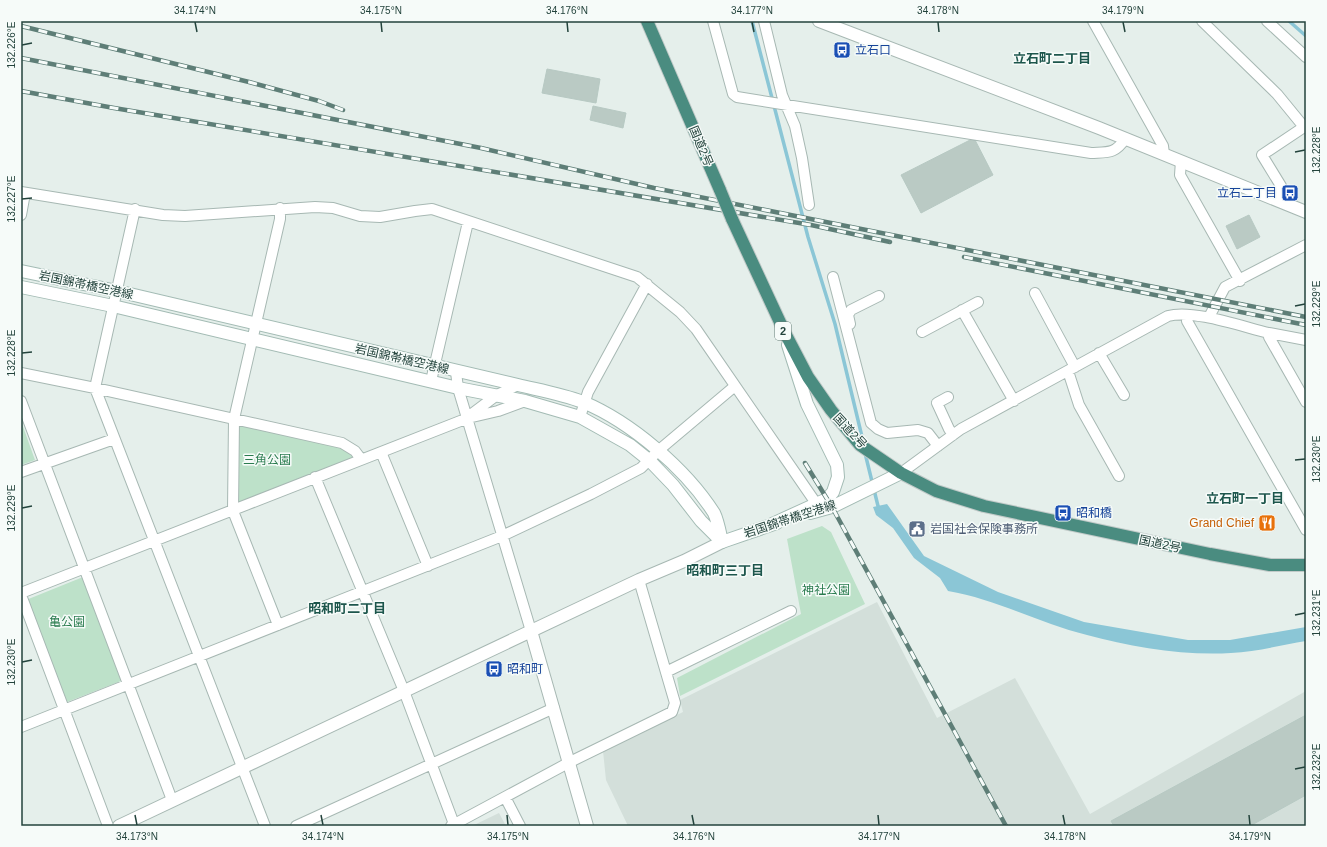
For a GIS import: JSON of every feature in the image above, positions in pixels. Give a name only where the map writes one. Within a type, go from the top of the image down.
[{"type":"highway","name":"国道2号","points":[[647,21],[732,219],[785,333],[808,377],[831,410],[860,445],[901,473],[936,491],[984,506],[1270,565],[1306,565]]},
{"type":"main road","points":[[819,21],[1164,154],[1306,212]]},
{"type":"main road","name":"岩国錦帯橋空港線","points":[[21,271],[117,291],[434,367],[518,385],[584,403],[624,425],[659,450],[691,485],[714,514],[722,542]]},
{"type":"main road","name":"岩国錦帯橋空港線","points":[[21,286],[113,306],[458,388],[525,401],[580,417],[630,445],[650,461],[673,485],[701,521],[722,542]]},
{"type":"main road","points":[[785,333],[807,404],[837,465],[838,477],[833,492],[818,507]]},
{"type":"main road","name":"岩国錦帯橋空港線","points":[[722,542],[863,491],[883,483],[901,473]]},
{"type":"main road","points":[[119,826],[722,542]]},
{"type":"main road","points":[[531,631],[570,762],[587,826]]},
{"type":"street","points":[[712,21],[733,94],[736,97],[1091,152],[1112,152],[1120,147],[1125,139]]},
{"type":"street","points":[[764,21],[782,104],[791,114],[802,158],[809,205]]},
{"type":"street","points":[[1093,21],[1162,146],[1164,154]]},
{"type":"street","points":[[1202,21],[1277,94],[1304,127],[1262,155],[1281,186],[1276,200]]},
{"type":"street","points":[[1267,21],[1306,57]]},
{"type":"street","points":[[1180,161],[1180,175],[1240,281]]},
{"type":"street","points":[[21,215],[23,192],[135,209],[163,215],[185,216],[280,208],[333,208],[360,216],[380,217],[415,211],[432,210],[616,269],[637,277],[647,284],[680,312],[696,329],[818,507]]},
{"type":"street","points":[[278,625],[233,511],[234,419],[280,219],[280,208]]},
{"type":"street","points":[[135,209],[95,388],[200,655],[265,826]]},
{"type":"street","points":[[431,381],[468,222]]},
{"type":"street","points":[[1209,317],[1225,287],[1240,281],[1306,245]]},
{"type":"street","points":[[834,277],[871,423],[878,429],[887,432],[918,430],[928,433],[938,446]]},
{"type":"street","points":[[580,417],[588,392],[647,284]]},
{"type":"street","points":[[1035,293],[1071,369],[1079,404],[1119,476]]},
{"type":"street","points":[[850,339],[848,315],[851,310],[879,296]]},
{"type":"street","points":[[922,332],[978,302]]},
{"type":"street","points":[[962,310],[1014,401]]},
{"type":"street","points":[[901,473],[953,435],[1099,353],[1176,313],[1209,317],[1269,334],[1306,340]]},
{"type":"street","points":[[1188,315],[1188,321],[1306,530]]},
{"type":"street","points":[[1269,334],[1269,337],[1306,402]]},
{"type":"street","points":[[1099,353],[1124,395]]},
{"type":"street","points":[[456,372],[458,388],[531,631]]},
{"type":"street","points":[[21,373],[342,443],[355,451],[361,459]]},
{"type":"street","points":[[468,418],[497,395],[518,385]]},
{"type":"street","points":[[21,727],[65,711],[200,655],[502,536],[598,491],[641,468],[650,461],[659,450],[736,386]]},
{"type":"street","points":[[948,396],[937,403],[953,435]]},
{"type":"street","points":[[21,401],[172,800]]},
{"type":"street","points":[[108,826],[21,594],[468,418],[498,411],[525,401]]},
{"type":"street","points":[[21,472],[114,439]]},
{"type":"street","points":[[381,452],[428,566]]},
{"type":"street","points":[[315,477],[404,691],[432,763],[452,825],[570,762],[672,712],[675,703],[639,580]]},
{"type":"street","points":[[666,672],[791,611]]},
{"type":"street","points":[[296,826],[554,708]]},
{"type":"street","points":[[505,797],[520,826]]},
{"type":"shaded area","points":[[877,602],[937,718],[1015,678],[1090,814],[1306,691],[1306,826],[628,826],[606,780],[603,751],[683,712],[680,700]]},
{"type":"shaded area","points":[[499,813],[506,826],[472,826]]},
{"type":"green space","name":"三角公園","points":[[234,419],[342,443],[358,460],[233,511]]},
{"type":"green space","points":[[21,421],[35,460],[21,465]]},
{"type":"green space","name":"神社公園","points":[[822,526],[831,532],[865,604],[680,696],[677,678],[801,614],[787,539]]},
{"type":"green space","name":"亀公園","points":[[83,577],[121,681],[67,702],[26,600]]},
{"type":"water","points":[[887,504],[924,556],[998,592],[1084,622],[1188,640],[1230,640],[1306,627],[1306,641],[1259,650],[1231,653],[1213,654],[1158,650],[1069,630],[1000,605],[948,591],[940,578],[914,558],[893,528],[876,515],[873,507]]},
{"type":"building","points":[[547,69],[600,79],[596,103],[542,93]]},
{"type":"building","points":[[593,106],[626,113],[623,128],[590,120]]},
{"type":"building","points":[[974,138],[993,175],[921,213],[901,175]]},
{"type":"building","points":[[1249,215],[1260,237],[1237,249],[1226,226]]},
{"type":"building","points":[[1306,715],[1306,795],[1250,826],[1114,826],[1111,821]]},
{"type":"waterway","points":[[752,21],[808,237],[835,324],[863,441]]},
{"type":"waterway","points":[[1289,21],[1306,36]]},
{"type":"waterway","points":[[865,453],[880,509]]},
{"type":"railway","points":[[21,26],[249,82],[319,101],[343,110]]},
{"type":"railway","points":[[21,58],[481,148],[654,188],[1306,317]]},
{"type":"railway","points":[[21,91],[114,108],[811,225],[890,242]]},
{"type":"railway","points":[[964,257],[1306,325]]},
{"type":"railway","points":[[805,463],[832,507],[1006,826]]},
{"type":"place","name":"立石口","points":[[842,50]]},
{"type":"place","name":"立石二丁目","points":[[1290,193]]},
{"type":"place","name":"昭和橋","points":[[1063,513]]},
{"type":"place","name":"Grand Chief","points":[[1267,523]]},
{"type":"place","name":"岩国社会保険事務所","points":[[917,529]]},
{"type":"place","name":"昭和町","points":[[494,669]]},
{"type":"district","name":"立石町二丁目","points":[[1052,58]]},
{"type":"district","name":"立石町一丁目","points":[[1245,498]]},
{"type":"district","name":"昭和町三丁目","points":[[725,570]]},
{"type":"district","name":"昭和町二丁目","points":[[347,608]]}]
